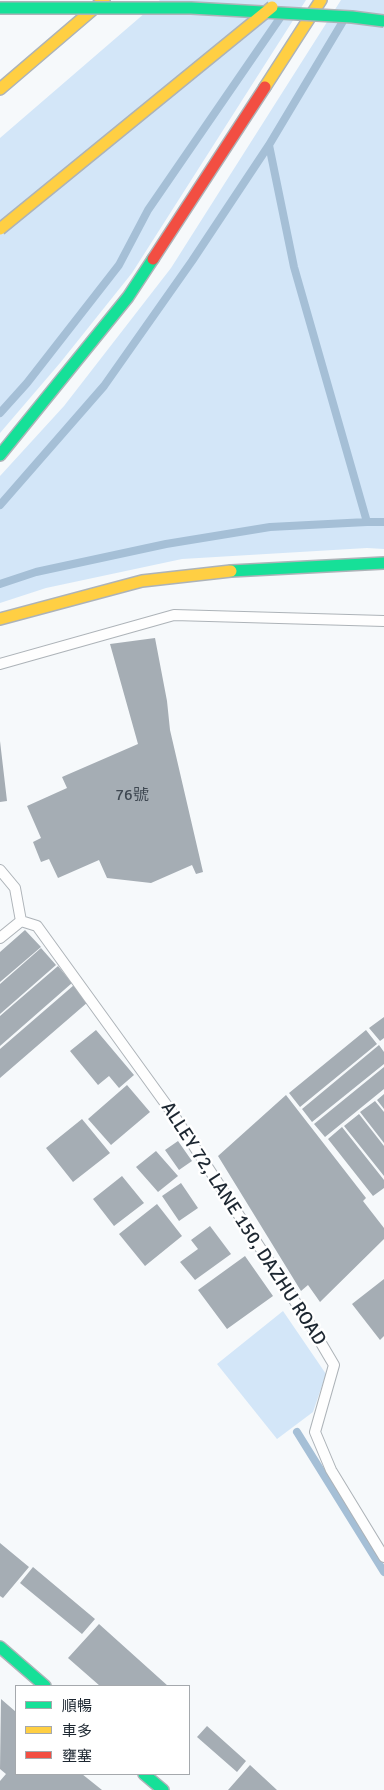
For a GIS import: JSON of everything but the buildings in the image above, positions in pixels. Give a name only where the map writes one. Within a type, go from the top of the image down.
[{"type":"main road","points":[[0,89],[104,0]]},
{"type":"main road","points":[[0,229],[280,0]]},
{"type":"main road","points":[[0,455],[128,297],[321,0]]},
{"type":"main road","points":[[0,8],[191,8],[352,17],[384,21]]},
{"type":"main road","points":[[0,619],[142,582],[260,568],[384,563]]},
{"type":"main road","points":[[0,1647],[43,1685]]},
{"type":"main road","points":[[145,1775],[162,1790]]},
{"type":"lane","points":[[0,664],[174,615],[384,622]]},
{"type":"lane","points":[[0,870],[15,888],[21,921],[0,938]]},
{"type":"lane","name":"ALLEY 72, LANE 150, DAZHU ROAD","points":[[21,921],[37,926],[173,1114],[311,1326],[334,1365],[316,1432],[331,1470],[384,1557]]},
{"type":"shaded area","points":[[160,0],[306,0],[132,273],[60,363],[0,433],[0,138]]},
{"type":"shaded area","points":[[341,0],[384,0],[384,549],[367,548],[182,559],[46,588],[0,603],[0,476],[64,406],[171,268]]},
{"type":"shaded area","points":[[283,1311],[326,1374],[313,1412],[277,1439],[217,1364]]},
{"type":"waterway","points":[[0,413],[27,383],[119,265],[148,210],[280,18]]},
{"type":"waterway","points":[[269,145],[342,23]]},
{"type":"waterway","points":[[0,505],[104,386],[192,261],[269,145],[294,267],[367,522],[384,522]]},
{"type":"waterway","points":[[0,584],[36,572],[166,544],[270,527],[367,522]]},
{"type":"waterway","points":[[297,1432],[384,1572]]},
{"type":"traffic: fast","points":[[0,8],[191,8],[352,17],[384,21]]},
{"type":"traffic: fast","points":[[0,455],[128,297],[153,259]]},
{"type":"traffic: fast","points":[[231,571],[384,563]]},
{"type":"traffic: fast","points":[[0,1647],[44,1685]]},
{"type":"traffic: fast","points":[[145,1775],[163,1790]]},
{"type":"traffic: slow","points":[[0,89],[104,0]]},
{"type":"traffic: slow","points":[[265,87],[321,0]]},
{"type":"traffic: slow","points":[[0,229],[272,7]]},
{"type":"traffic: slow","points":[[0,619],[142,581],[231,571]]},
{"type":"traffic: jam","points":[[153,259],[265,87]]}]
